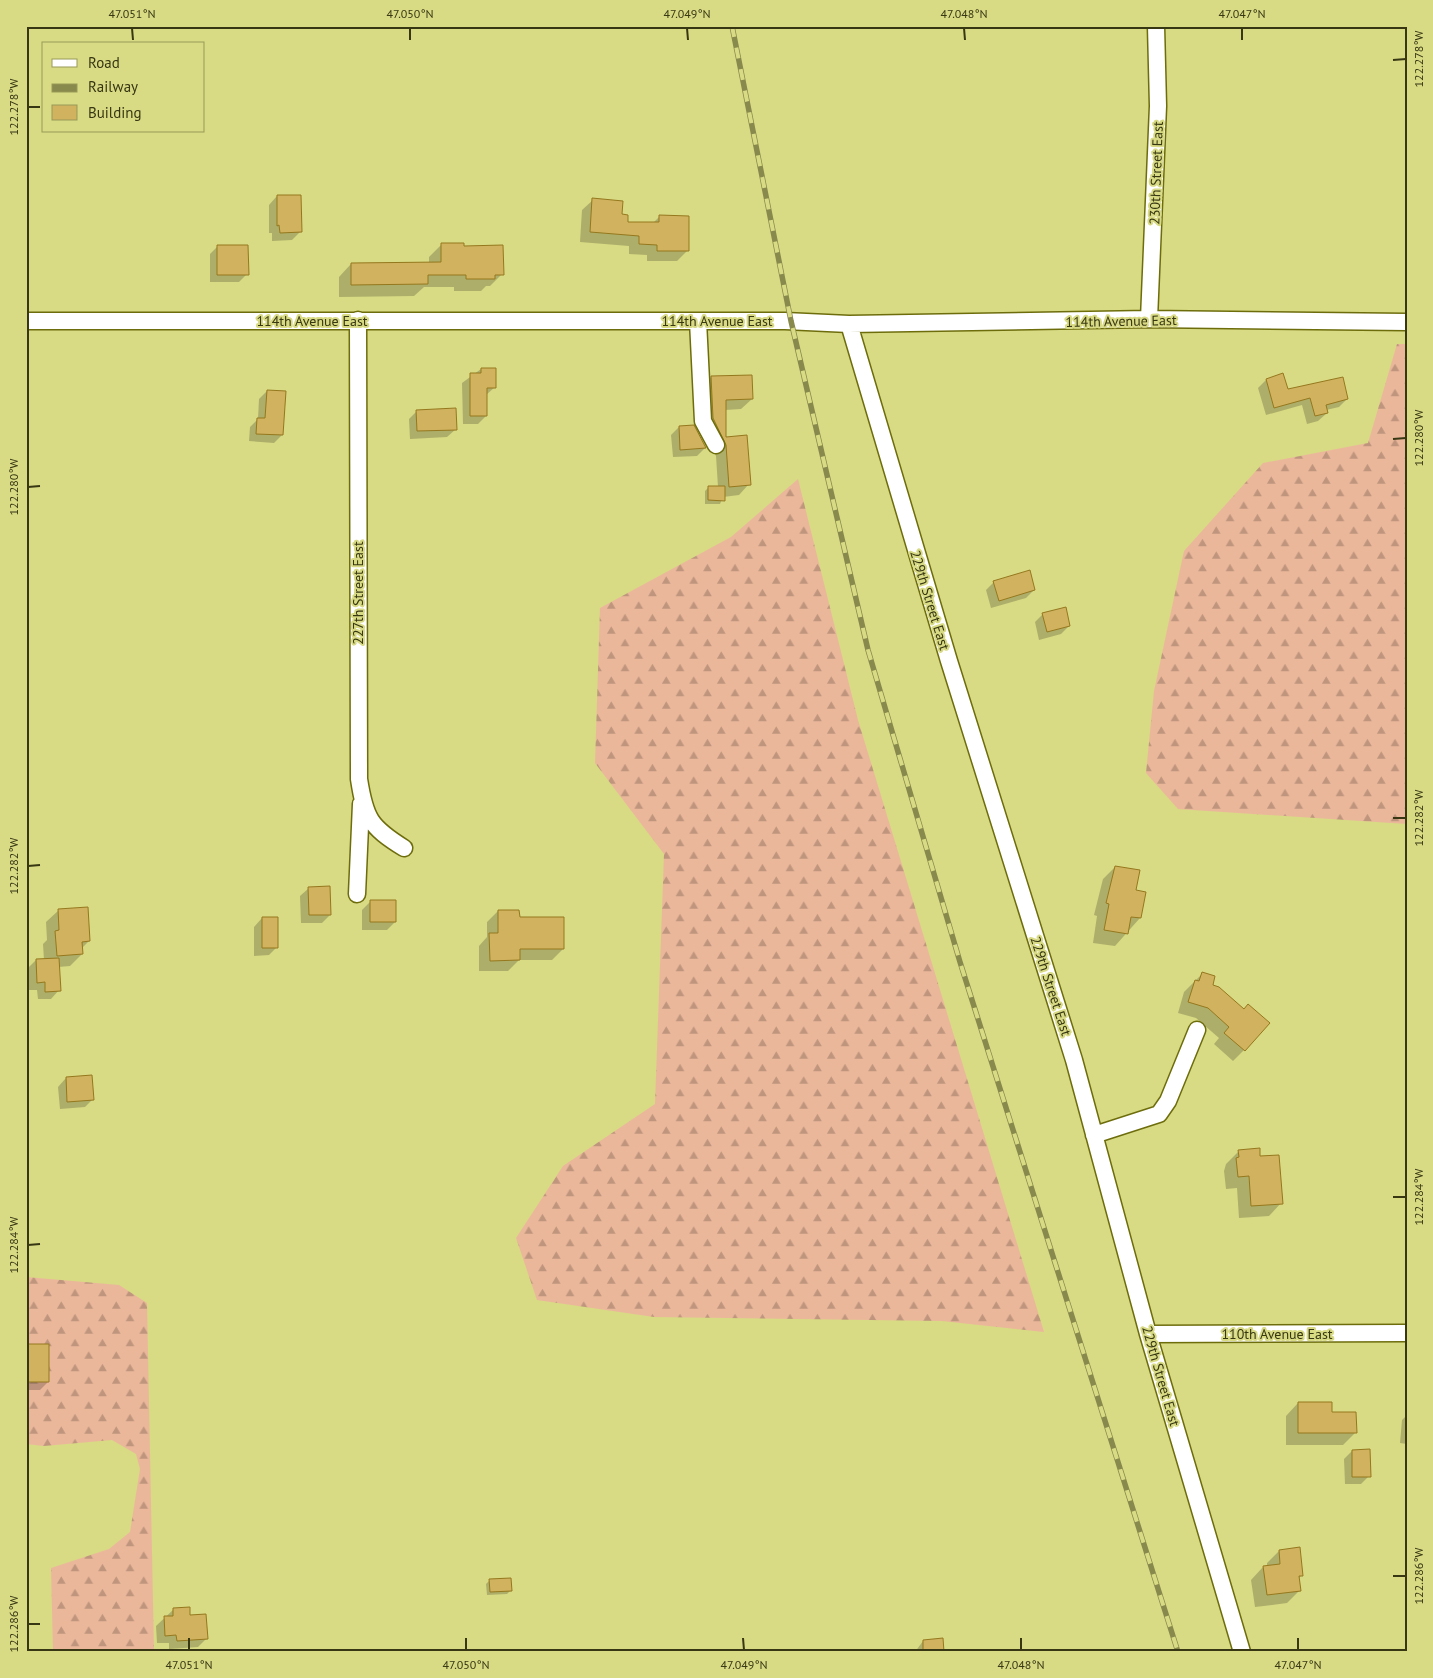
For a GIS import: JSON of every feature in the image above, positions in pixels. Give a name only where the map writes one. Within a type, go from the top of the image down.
[{"type":"street","name":"230th Street East","points":[[1149,319],[1158,106],[1156,26]]},
{"type":"street","name":"114th Avenue East","points":[[26,321],[785,321],[849,324],[1149,319],[1407,322]]},
{"type":"street","name":"227th Street East","points":[[358,320],[359,780],[366,815],[375,827],[404,848]]},
{"type":"street","points":[[698,321],[703,421],[716,444]]},
{"type":"street","name":"229th Street East","points":[[849,324],[952,671],[1074,1060],[1148,1334],[1242,1652]]},
{"type":"street","points":[[357,894],[362,797]]},
{"type":"street","points":[[1094,1135],[1159,1114],[1168,1101],[1197,1030]]},
{"type":"street","name":"110th Avenue East","points":[[1148,1334],[1407,1333]]},
{"type":"green space","points":[[1397,344],[1407,344],[1407,824],[1178,809],[1146,773],[1154,691],[1184,551],[1263,463],[1368,443]]},
{"type":"green space","points":[[798,479],[858,720],[1044,1332],[942,1321],[654,1317],[537,1300],[516,1238],[563,1166],[655,1104],[664,854],[595,763],[600,608],[731,537]]},
{"type":"green space","points":[[26,1277],[119,1285],[147,1303],[154,1652],[53,1652],[51,1568],[109,1549],[130,1532],[140,1469],[136,1454],[112,1440],[44,1446],[26,1444]]},
{"type":"building","points":[[277,195],[301,195],[302,232],[280,233],[279,225],[277,226]]},
{"type":"building","points":[[592,198],[623,201],[622,214],[628,215],[628,222],[659,222],[659,215],[689,216],[689,251],[657,251],[657,245],[639,244],[639,236],[590,232]]},
{"type":"building","points":[[441,243],[464,243],[464,246],[503,245],[504,275],[495,275],[495,279],[466,279],[466,275],[428,275],[428,284],[351,285],[351,263],[441,262]]},
{"type":"building","points":[[217,245],[248,245],[249,275],[217,275]]},
{"type":"building","points":[[481,368],[496,368],[496,388],[487,388],[487,416],[470,416],[470,373],[481,373]]},
{"type":"building","points":[[1283,373],[1288,389],[1343,377],[1348,399],[1326,405],[1328,413],[1315,416],[1310,398],[1274,408],[1266,379]]},
{"type":"building","points":[[752,375],[753,399],[726,400],[726,437],[747,435],[751,485],[729,487],[726,445],[713,418],[711,376]]},
{"type":"building","points":[[267,390],[286,391],[283,435],[256,434],[257,418],[265,418]]},
{"type":"building","points":[[456,408],[457,430],[417,431],[416,410]]},
{"type":"building","points":[[694,425],[706,448],[680,450],[679,426]]},
{"type":"building","points":[[708,486],[725,486],[725,501],[708,500]]},
{"type":"building","points":[[1030,570],[1035,590],[999,601],[993,581]]},
{"type":"building","points":[[1066,607],[1070,626],[1047,632],[1042,613]]},
{"type":"building","points":[[1115,866],[1140,870],[1136,890],[1146,892],[1141,918],[1131,917],[1128,934],[1104,930],[1109,904],[1106,903]]},
{"type":"building","points":[[330,886],[331,915],[309,915],[308,887]]},
{"type":"building","points":[[370,900],[396,900],[396,922],[370,922]]},
{"type":"building","points":[[88,907],[90,941],[82,942],[83,954],[57,956],[55,931],[59,930],[58,909]]},
{"type":"building","points":[[498,910],[519,910],[520,917],[564,917],[564,949],[520,949],[520,960],[490,961],[489,933],[498,933]]},
{"type":"building","points":[[262,917],[278,917],[278,948],[262,948]]},
{"type":"building","points":[[59,958],[61,991],[45,992],[45,982],[37,983],[36,959]]},
{"type":"building","points":[[1202,972],[1215,976],[1213,985],[1219,987],[1244,1009],[1248,1004],[1270,1023],[1245,1051],[1224,1033],[1229,1027],[1208,1008],[1188,1002],[1195,980],[1199,981]]},
{"type":"building","points":[[92,1075],[94,1100],[67,1102],[66,1077]]},
{"type":"building","points":[[1260,1148],[1260,1156],[1279,1155],[1283,1204],[1251,1206],[1249,1176],[1238,1177],[1236,1158],[1239,1157],[1238,1150]]},
{"type":"building","points":[[28,1344],[49,1344],[49,1382],[28,1382]]},
{"type":"building","points":[[1298,1402],[1332,1402],[1332,1412],[1356,1412],[1357,1433],[1298,1433]]},
{"type":"building","points":[[1370,1449],[1371,1477],[1352,1477],[1352,1450]]},
{"type":"building","points":[[1300,1547],[1303,1576],[1299,1576],[1301,1591],[1267,1595],[1263,1566],[1280,1564],[1279,1550]]},
{"type":"building","points":[[511,1578],[512,1591],[490,1592],[489,1579]]},
{"type":"building","points":[[190,1607],[190,1615],[206,1614],[208,1639],[177,1641],[176,1635],[165,1636],[164,1616],[173,1616],[173,1608]]},
{"type":"building","points":[[943,1638],[944,1652],[923,1652],[923,1640]]},
{"type":"railway","points":[[732,26],[791,321],[868,650],[960,962],[1178,1652]]}]
